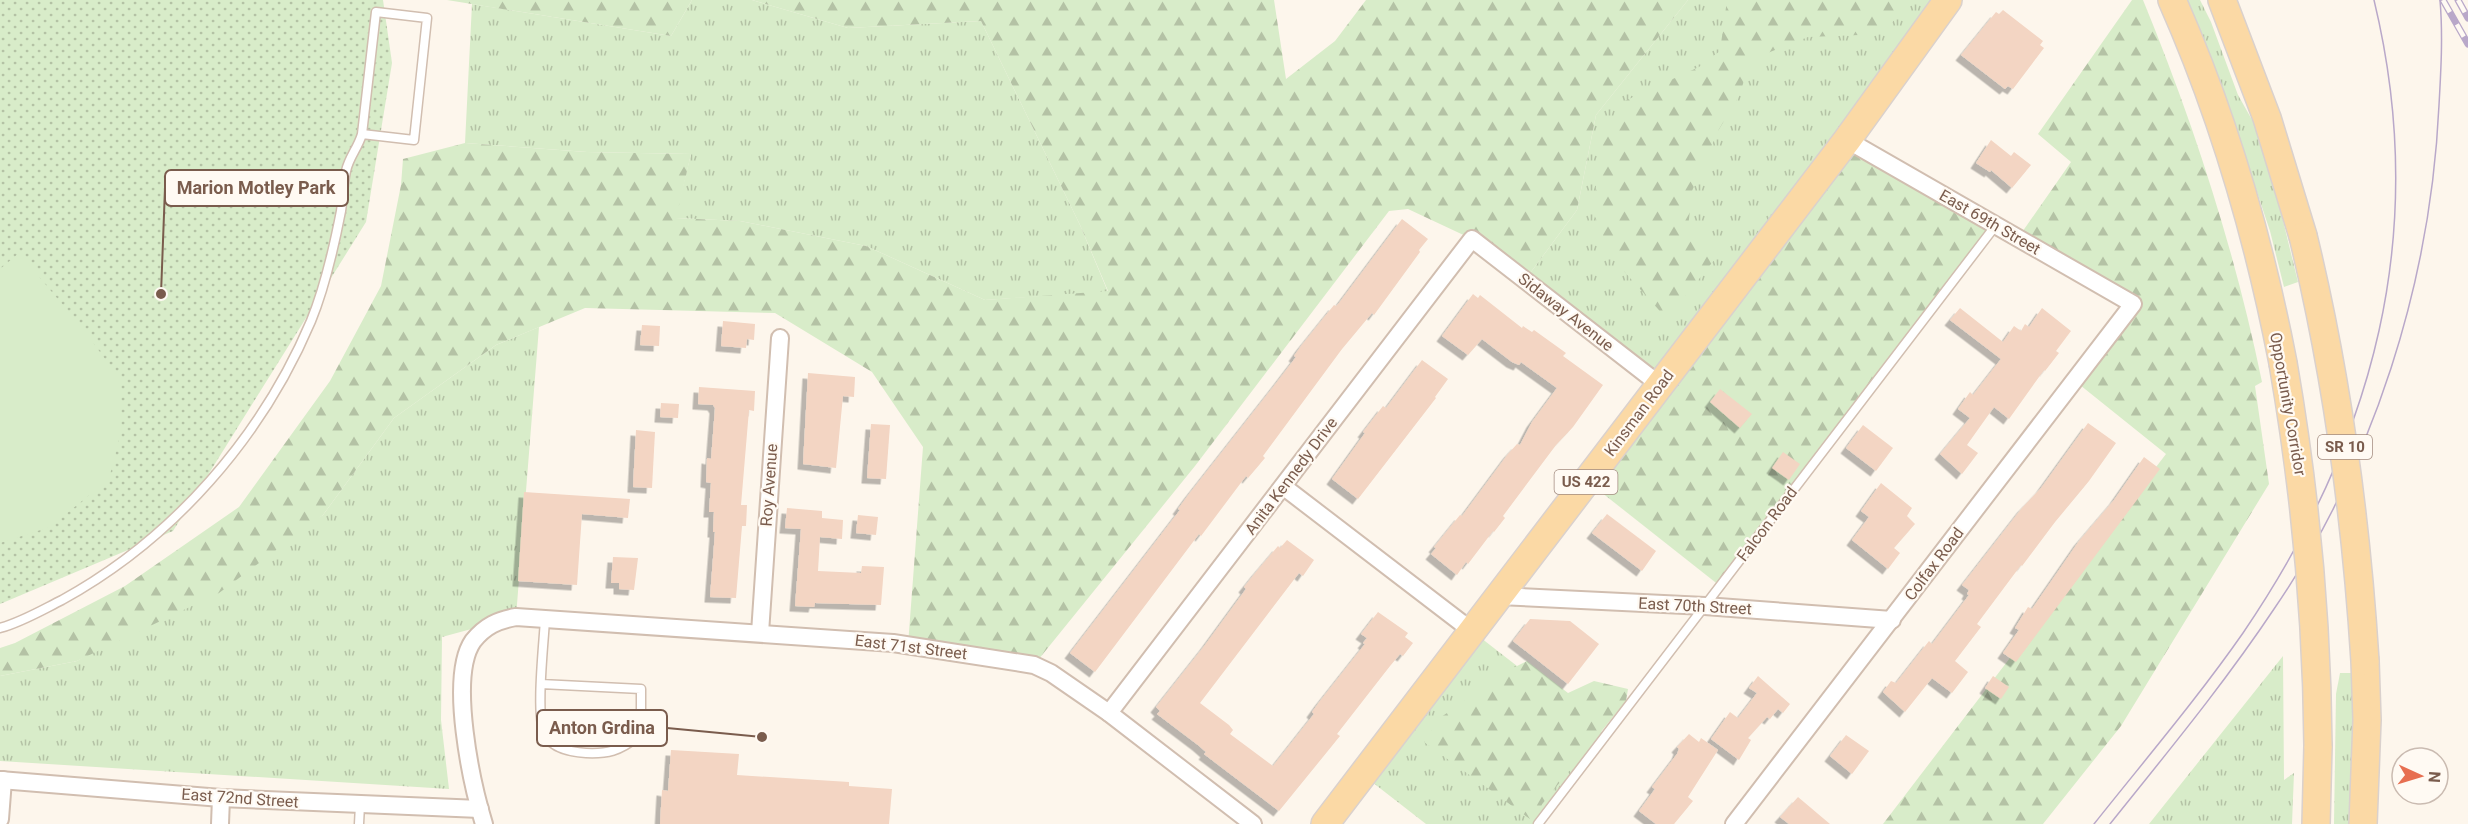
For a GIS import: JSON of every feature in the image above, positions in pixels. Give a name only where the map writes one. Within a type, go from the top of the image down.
[{"type":"main road","name":"Kinsman Road","points":[[1332,821],[1472,631],[1847,140],[1948,0]]},
{"type":"main road","name":"Opportunity Corridor","points":[[2172,0],[2208,93],[2244,202],[2270,301],[2283,363],[2309,542],[2314,608],[2318,746],[2316,824]]},
{"type":"main road","name":"SR 10","points":[[2222,0],[2267,118],[2303,236],[2326,338],[2354,517],[2365,661],[2367,720],[2363,824]]},
{"type":"street","name":"East 69th Street","points":[[1847,140],[2133,304]]},
{"type":"street","name":"Sidaway Avenue","points":[[1472,239],[1660,385]]},
{"type":"street","name":"Anita Kennedy Drive","points":[[1109,713],[1472,239]]},
{"type":"street","name":"Colfax Road","points":[[1734,824],[2133,304]]},
{"type":"street","name":"Roy Avenue","points":[[760,633],[780,338]]},
{"type":"street","points":[[1284,486],[1472,631]]},
{"type":"street","name":"East 70th Street","points":[[1499,596],[1705,606],[1892,620]]},
{"type":"street","name":"East 71st Street","points":[[482,817],[467,756],[463,712],[464,672],[472,643],[484,629],[499,620],[516,617],[893,643],[1034,665],[1051,673],[1109,713],[1253,824]]},
{"type":"street","points":[[0,819],[1,780]]},
{"type":"street","name":"East 72nd Street","points":[[1,780],[221,798],[360,805],[482,817]]},
{"type":"street","points":[[220,824],[221,798]]},
{"type":"lane","points":[[0,628],[13,624],[92,583],[156,535],[214,477],[248,432],[281,381],[311,320],[323,282],[341,210],[345,172],[349,157],[360,143],[362,134],[376,12],[427,18],[414,140],[362,134]]},
{"type":"lane","name":"Falcon Road","points":[[1538,824],[1996,225]]},
{"type":"lane","points":[[541,684],[641,689],[641,718],[637,737],[615,752],[577,753],[561,749],[545,735],[540,707],[541,684],[545,619]]},
{"type":"lane","points":[[358,824],[360,805]]},
{"type":"green space","points":[[0,0],[383,0],[392,63],[366,222],[173,531],[0,604]]},
{"type":"green space","points":[[447,0],[692,0],[671,36]]},
{"type":"green space","points":[[692,0],[752,0],[848,28],[981,21],[1080,225],[1108,292],[985,300],[866,246],[740,221],[675,218],[691,154],[587,152],[465,143],[472,4],[671,36]]},
{"type":"green space","points":[[752,0],[1274,0],[1286,79],[1335,41],[1366,0],[1688,0],[1596,115],[1577,210],[1525,280],[1472,239],[1408,209],[1389,211],[1195,466],[1034,665],[908,645],[923,447],[872,372],[775,313],[585,308],[496,345],[394,418],[323,515],[219,593],[77,661],[0,676],[0,648],[15,643],[125,586],[239,507],[330,381],[381,286],[401,185],[403,159],[465,143],[587,152],[691,154],[676,218],[740,221],[866,246],[985,300],[1108,291],[1080,225],[981,21],[848,28]]},
{"type":"green space","points":[[1688,0],[1948,0],[1660,385],[1525,280],[1577,210],[1596,115]]},
{"type":"green space","points":[[1727,0],[1897,0],[1897,15],[1885,34],[1808,37],[1750,60],[1740,94],[1718,131],[1692,191],[1688,228],[1719,254],[1667,319],[1613,259],[1593,212],[1600,152],[1618,104],[1699,67],[1720,51]]},
{"type":"green space","points":[[2132,0],[2143,0],[2162,47],[2212,188],[2226,236],[2262,382],[2255,386],[2269,484],[2121,726],[2043,824],[1883,824],[2166,454],[2075,381],[2133,304],[2018,238],[2071,162],[2038,134]]},
{"type":"green space","points":[[2187,0],[2200,0],[2211,22],[2238,95],[2260,134],[2298,282],[2284,287],[2270,231],[2235,126]]},
{"type":"green space","points":[[1847,140],[1996,225],[1720,586],[1587,481]]},
{"type":"green space","points":[[19,253],[84,330],[121,381],[121,431],[109,479],[50,527],[0,543],[0,269]]},
{"type":"green space","points":[[539,327],[516,617],[442,637],[441,720],[449,789],[0,761],[0,676],[77,661],[323,515],[394,418],[496,345]]},
{"type":"green space","points":[[1472,631],[1606,735],[1538,824],[1426,824],[1363,775]]},
{"type":"green space","points":[[2283,656],[2284,780],[2294,773],[2292,824],[2149,824]]},
{"type":"green space","points":[[1527,661],[1568,693],[1594,681],[1628,689],[1626,701],[1530,819],[1424,742],[1441,717],[1491,679]]},
{"type":"green space","points":[[2340,673],[2351,673],[2355,745],[2353,824],[2334,824],[2336,694]]},
{"type":"building","points":[[2003,10],[2043,41],[2040,45],[2044,48],[2013,89],[2008,86],[2005,89],[1961,55],[1996,12],[1999,14]]},
{"type":"building","points":[[1991,140],[2011,156],[2014,152],[2031,165],[2012,188],[1991,170],[1990,172],[1976,163]]},
{"type":"building","points":[[1402,219],[1428,239],[1419,250],[1420,252],[1374,315],[1372,313],[1342,349],[1263,456],[1265,458],[1248,478],[1246,476],[1201,536],[1199,534],[1095,672],[1070,653],[1180,510],[1178,509],[1189,494],[1296,357],[1294,356],[1301,346],[1334,305],[1339,303]]},
{"type":"building","points":[[1473,294],[1478,298],[1480,295],[1522,328],[1523,326],[1532,332],[1534,330],[1566,353],[1563,356],[1603,385],[1503,516],[1505,518],[1457,575],[1431,554],[1436,548],[1434,547],[1460,515],[1462,516],[1508,454],[1517,444],[1520,445],[1532,422],[1557,388],[1521,362],[1519,365],[1512,362],[1482,339],[1468,355],[1442,336]]},
{"type":"building","points":[[1960,308],[2003,342],[2014,326],[2021,331],[2025,324],[2029,327],[2042,308],[2071,331],[2056,351],[2059,353],[2009,419],[1994,407],[1967,445],[1978,453],[1962,474],[1940,454],[1970,418],[1958,409],[1970,392],[1973,395],[2001,359],[1950,320]]},
{"type":"building","points":[[723,321],[755,324],[754,340],[747,339],[746,348],[721,346]]},
{"type":"building","points":[[642,325],[660,326],[659,346],[640,345]]},
{"type":"building","points":[[1422,360],[1448,379],[1436,398],[1358,499],[1332,479],[1365,433],[1363,432],[1383,406],[1386,408]]},
{"type":"building","points":[[808,373],[855,377],[854,397],[843,396],[836,468],[803,464]]},
{"type":"building","points":[[699,387],[755,391],[754,411],[749,410],[741,505],[747,505],[746,526],[742,526],[736,598],[710,597],[715,532],[713,532],[714,512],[709,512],[711,483],[706,482],[707,458],[711,459],[715,408],[713,405],[698,404]]},
{"type":"building","points":[[1720,389],[1752,414],[1740,428],[1710,402]]},
{"type":"building","points":[[661,403],[679,404],[678,418],[660,417]]},
{"type":"building","points":[[2088,423],[2116,443],[1977,624],[1981,627],[1955,661],[1968,672],[1952,693],[1932,678],[1905,712],[1883,692],[1891,681],[1896,683],[1929,641],[1932,644],[1969,595],[1967,594],[1969,590],[1962,585],[2022,508],[2041,488]]},
{"type":"building","points":[[871,424],[890,425],[886,479],[867,478]]},
{"type":"building","points":[[1863,425],[1893,448],[1876,471],[1846,448]]},
{"type":"building","points":[[636,430],[655,432],[652,488],[633,487]]},
{"type":"building","points":[[1783,452],[1800,464],[1789,480],[1772,468]]},
{"type":"building","points":[[2144,457],[2160,469],[2016,662],[2003,653],[2019,630],[2015,628],[2028,607],[2032,609],[2079,541],[2114,500]]},
{"type":"building","points":[[1881,483],[1912,508],[1907,516],[1915,524],[1894,548],[1900,553],[1888,569],[1852,540],[1869,517],[1861,511]]},
{"type":"building","points":[[524,492],[630,499],[628,518],[582,514],[577,585],[518,581]]},
{"type":"building","points":[[787,508],[822,511],[822,518],[843,520],[842,539],[820,537],[818,571],[861,573],[862,566],[884,567],[881,605],[815,603],[814,607],[795,606],[801,529],[785,528]]},
{"type":"building","points":[[1607,514],[1656,551],[1642,571],[1592,533]]},
{"type":"building","points":[[858,515],[878,517],[876,535],[856,533]]},
{"type":"building","points":[[1287,540],[1314,560],[1303,576],[1299,573],[1200,703],[1229,725],[1233,730],[1230,734],[1273,766],[1365,644],[1363,643],[1367,638],[1361,634],[1378,612],[1408,633],[1405,637],[1413,643],[1403,656],[1400,654],[1390,666],[1337,734],[1340,736],[1279,811],[1204,754],[1206,752],[1198,745],[1157,714],[1160,711],[1156,707],[1205,645],[1246,589],[1244,587],[1278,546],[1280,548]]},
{"type":"building","points":[[613,557],[638,558],[634,590],[619,589],[619,583],[611,583]]},
{"type":"building","points":[[1530,619],[1570,621],[1599,644],[1568,684],[1513,641]]},
{"type":"building","points":[[1758,676],[1790,704],[1783,713],[1778,709],[1770,719],[1767,717],[1748,738],[1751,740],[1739,760],[1711,739],[1730,712],[1738,718],[1757,693],[1749,688]]},
{"type":"building","points":[[1993,676],[2009,687],[2001,699],[1985,688]]},
{"type":"building","points":[[1689,734],[1699,742],[1701,738],[1718,750],[1688,797],[1693,801],[1674,824],[1656,824],[1639,811],[1655,789],[1652,787],[1677,754],[1679,749],[1677,747]]},
{"type":"building","points":[[1846,735],[1869,751],[1852,774],[1830,756]]},
{"type":"building","points":[[671,750],[739,754],[737,775],[849,782],[849,786],[892,789],[889,824],[660,824],[662,790],[668,791]]},
{"type":"building","points":[[1798,797],[1830,824],[1789,824],[1780,817]]},
{"type":"tram line","points":[[2094,824],[2189,706],[2243,633],[2289,560],[2327,485],[2357,409],[2379,331],[2392,251],[2396,170],[2390,86],[2374,0]]},
{"type":"tram line","points":[[2110,824],[2215,692],[2274,609],[2309,553],[2341,493],[2368,432],[2391,368],[2410,303],[2424,237],[2434,171],[2439,105],[2442,39],[2440,0]]},
{"type":"railway","points":[[2443,0],[2468,44]]},
{"type":"railway","points":[[2458,0],[2468,18]]},
{"type":"place","name":"Marion Motley Park","points":[[161,294]]},
{"type":"place","name":"Anton Grdina","points":[[762,737]]}]
